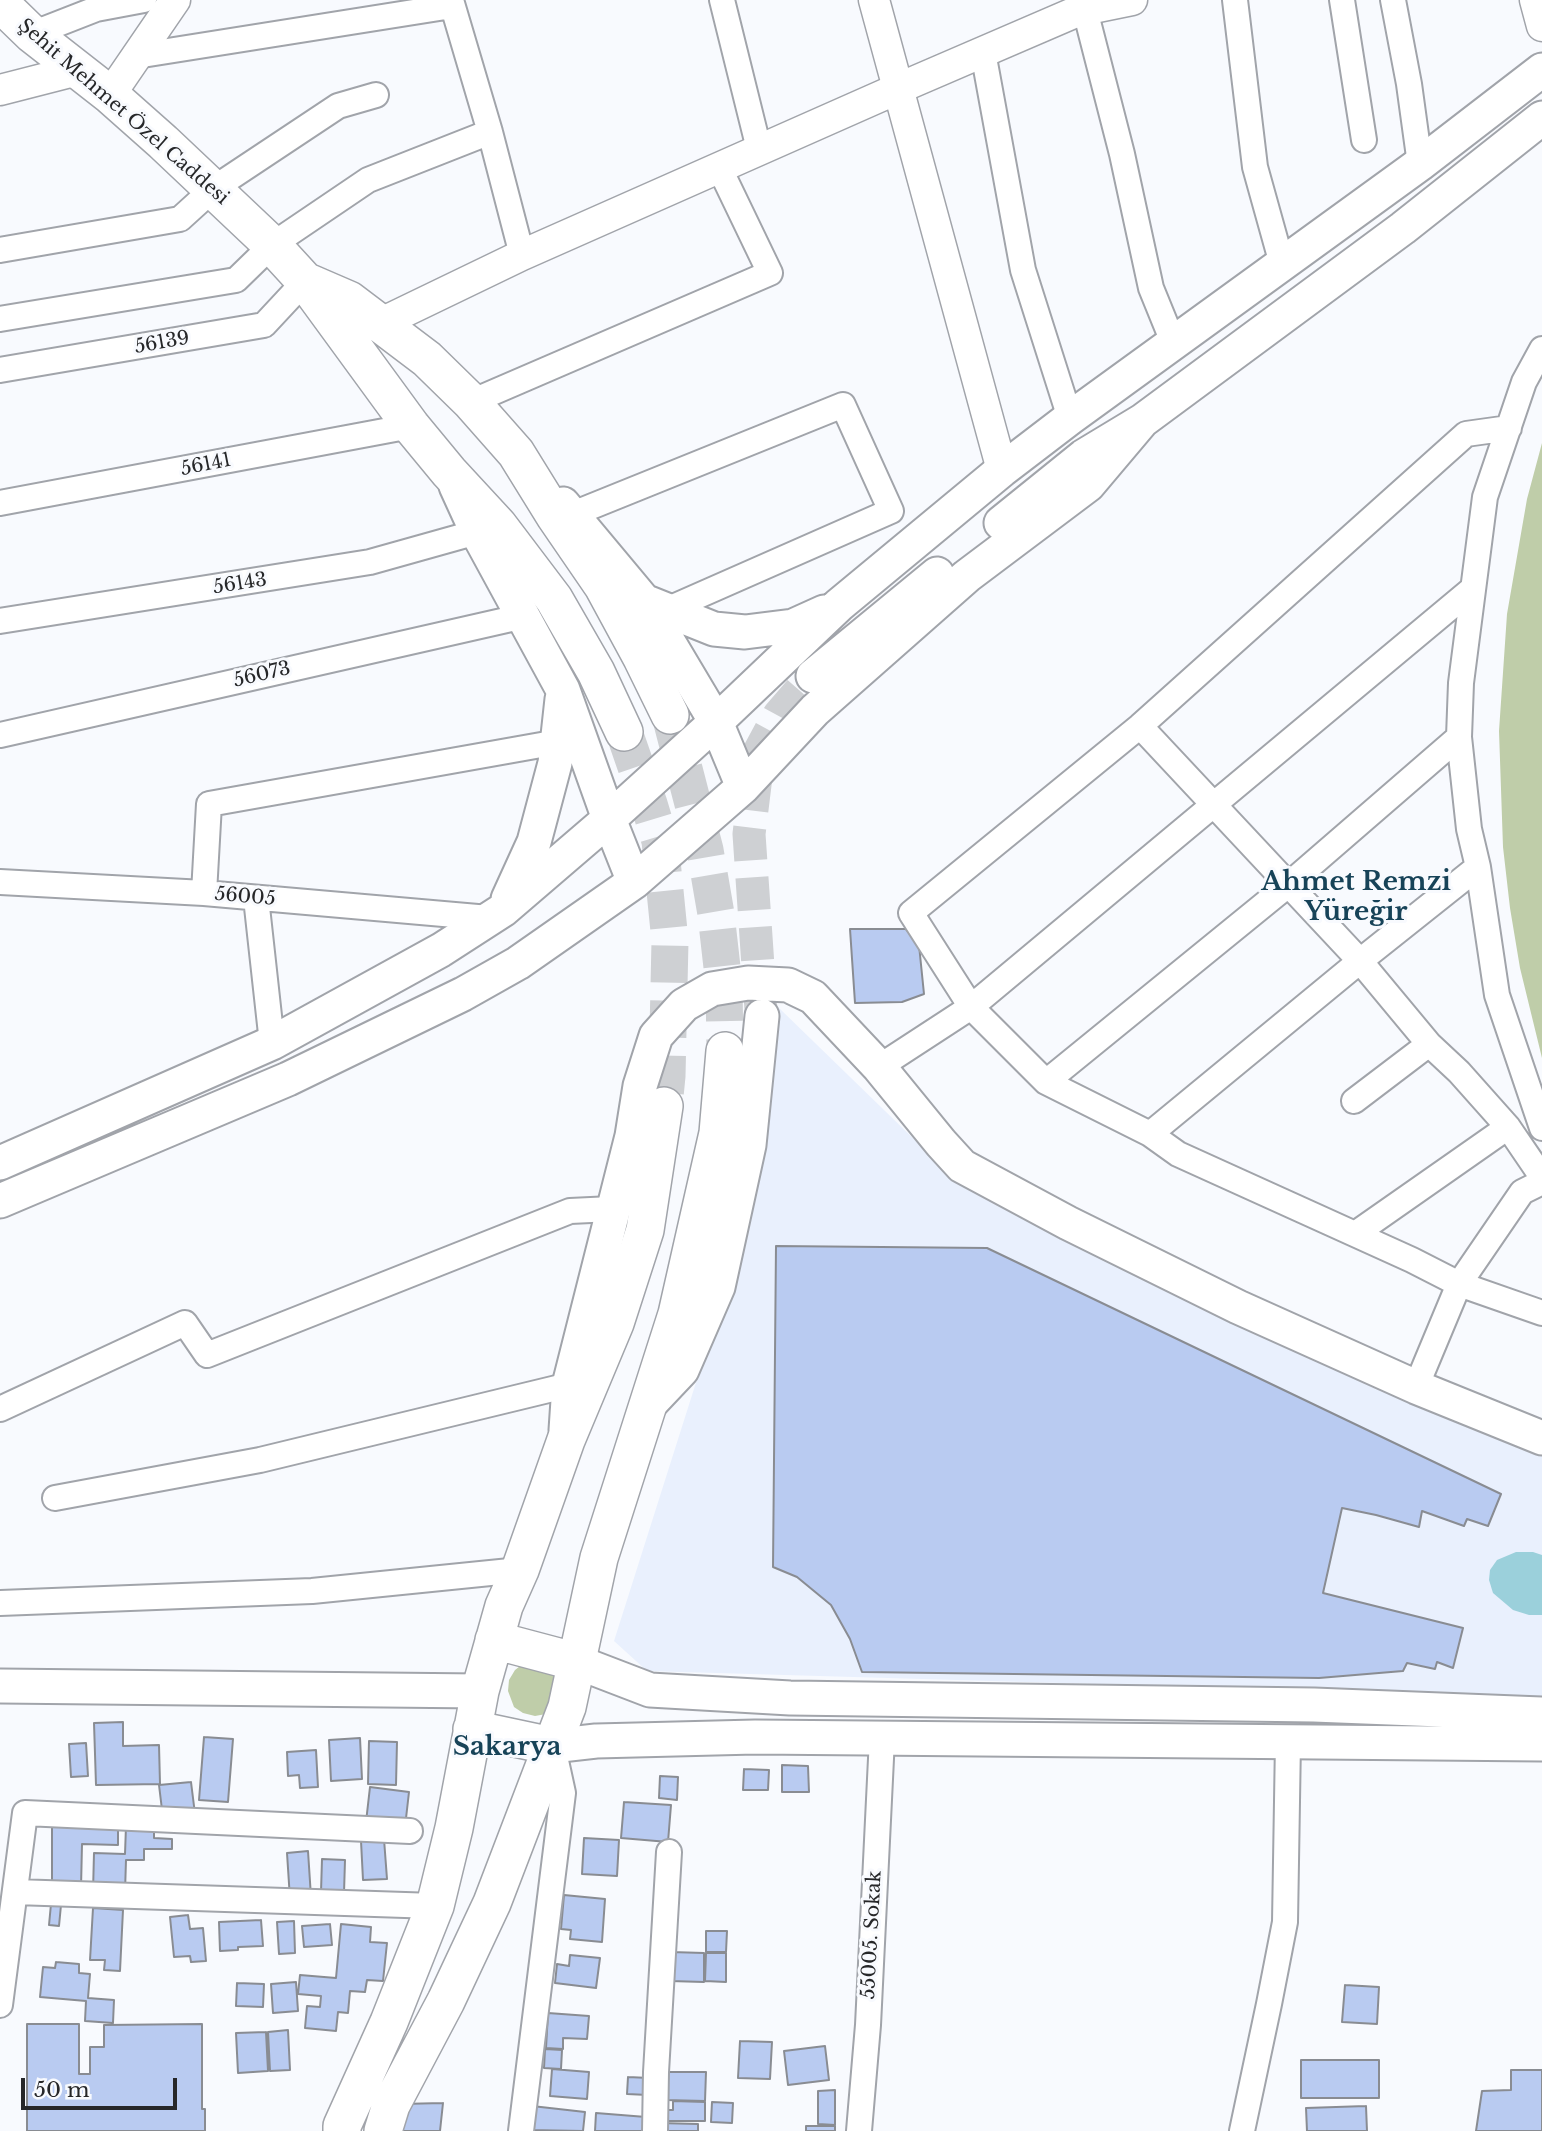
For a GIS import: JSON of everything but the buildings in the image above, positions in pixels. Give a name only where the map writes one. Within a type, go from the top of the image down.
[{"type":"main road","name":"Şehit Mehmet Özel Caddesi","points":[[0,4],[32,34],[110,95],[272,245],[305,281],[411,426],[498,525],[554,599],[596,671],[624,732]]},
{"type":"main road","points":[[0,1163],[272,1043],[441,950],[496,914],[609,819],[839,605],[1002,470],[1173,342],[1420,164],[1542,70]]},
{"type":"main road","points":[[813,676],[1084,456],[1142,421],[1403,228],[1542,118]]},
{"type":"main road","points":[[305,281],[349,300],[427,359],[471,402],[654,606],[716,722],[743,787]]},
{"type":"main road","points":[[390,396],[394,380],[409,364],[427,359]]},
{"type":"main road","points":[[0,1201],[288,1079],[463,995],[518,963],[635,882],[743,787],[815,710],[967,576],[1088,485],[1142,421]]},
{"type":"main road","points":[[516,453],[603,586],[670,715]]},
{"type":"main road","points":[[449,472],[477,532],[563,690],[609,819],[635,882]]},
{"type":"main road","points":[[654,606],[714,629],[745,632],[793,626],[839,605]]},
{"type":"main road","points":[[496,914],[534,842],[558,742],[563,690]]},
{"type":"main road","points":[[496,914],[518,963]]},
{"type":"main road","points":[[566,1440],[569,1385],[632,1136],[639,1086],[656,1036],[684,1005],[712,989],[748,983],[788,985],[813,997],[879,1067],[962,1166],[1068,1223],[1226,1301],[1416,1387],[1542,1438]]},
{"type":"main road","points":[[645,1409],[682,1370],[718,1287],[749,1145],[762,1016]]},
{"type":"main road","points":[[383,2131],[391,2105],[446,2001],[492,1903],[567,1707],[599,1558],[677,1314],[718,1133],[725,1051]]},
{"type":"main road","points":[[341,2129],[389,2022],[435,1906],[454,1828],[480,1691],[494,1640],[504,1606],[520,1570],[566,1440],[615,1323],[645,1230],[664,1106]]},
{"type":"main road","points":[[494,1640],[577,1662],[650,1690],[790,1698],[1314,1705],[1542,1714]]},
{"type":"main road","points":[[0,1686],[480,1691]]},
{"type":"main road","points":[[472,1729],[552,1746],[596,1741],[755,1737],[1542,1744]]},
{"type":"street","points":[[32,34],[96,9],[144,0]]},
{"type":"street","points":[[110,95],[175,0]]},
{"type":"street","points":[[722,0],[759,149]]},
{"type":"street","points":[[874,0],[1002,470]]},
{"type":"street","points":[[379,324],[522,255],[1080,7],[1132,0]]},
{"type":"street","points":[[1235,0],[1255,167],[1282,264]]},
{"type":"street","points":[[1342,0],[1364,140]]},
{"type":"street","points":[[1393,0],[1409,84],[1420,164]]},
{"type":"street","points":[[1535,0],[1542,26]]},
{"type":"street","points":[[136,56],[452,3],[522,255]]},
{"type":"street","points":[[1080,7],[1122,154],[1151,288],[1173,342]]},
{"type":"street","points":[[983,52],[1023,270],[1070,418]]},
{"type":"street","points":[[0,90],[78,71]]},
{"type":"street","points":[[0,250],[180,219],[213,189],[338,106],[376,95]]},
{"type":"street","points":[[0,318],[236,280],[272,245],[368,180],[490,132]]},
{"type":"street","points":[[471,402],[770,273],[719,167]]},
{"type":"street","name":"56139","points":[[0,370],[264,326],[305,281]]},
{"type":"street","points":[[1542,349],[1524,382],[1485,497],[1461,682],[1459,737],[1469,829],[1478,867],[1497,995],[1542,1128]]},
{"type":"street","points":[[573,514],[843,405],[891,511],[654,606]]},
{"type":"street","name":"56141","points":[[0,503],[411,426]]},
{"type":"street","points":[[1509,428],[1466,435],[1140,726],[911,913],[971,1007],[1046,1082],[1150,1133],[1178,1154],[1459,1284],[1542,1313]]},
{"type":"street","name":"56143","points":[[0,621],[370,562],[477,532]]},
{"type":"street","points":[[879,1067],[971,1007],[1471,590]]},
{"type":"street","name":"56073","points":[[0,735],[524,616]]},
{"type":"street","points":[[1140,726],[1360,961],[1429,1044],[1459,1072],[1508,1127],[1542,1177]]},
{"type":"street","points":[[1046,1082],[1288,885],[1459,737]]},
{"type":"street","points":[[204,893],[209,804],[558,742]]},
{"type":"street","points":[[1150,1133],[1478,867]]},
{"type":"street","name":"56005","points":[[0,882],[204,893],[496,914]]},
{"type":"street","points":[[256,898],[272,1043]]},
{"type":"street","points":[[1354,1101],[1429,1044]]},
{"type":"street","points":[[1355,1234],[1508,1127]]},
{"type":"street","points":[[1416,1387],[1459,1284],[1522,1192],[1542,1182]]},
{"type":"street","points":[[0,1409],[185,1323],[207,1355],[570,1211],[612,1209]]},
{"type":"street","points":[[55,1499],[260,1460],[569,1385]]},
{"type":"street","points":[[0,1603],[312,1591],[520,1570]]},
{"type":"street","name":"55005. Sokak","points":[[859,2131],[868,2025],[882,1738]]},
{"type":"street","points":[[1241,2131],[1285,1922],[1288,1741]]},
{"type":"street","points":[[521,2131],[563,1793],[552,1746]]},
{"type":"street","points":[[0,2005],[25,1813],[410,1831]]},
{"type":"street","points":[[655,2131],[669,1852]]},
{"type":"street","points":[[15,1892],[435,1906]]},
{"type":"shaded area","points":[[778,1007],[953,1177],[1542,1451],[1542,1697],[647,1671],[614,1641],[752,1206]]},
{"type":"green space","points":[[1542,443],[1542,1058],[1520,968],[1510,908],[1503,847],[1499,731],[1507,614],[1527,499]]},
{"type":"green space","points":[[524,1663],[556,1670],[562,1686],[546,1714],[535,1716],[514,1707],[508,1691],[509,1680],[515,1670]]},
{"type":"water","points":[[1516,1552],[1542,1555],[1542,1615],[1529,1615],[1513,1610],[1493,1593],[1489,1580],[1490,1570],[1497,1560]]},
{"type":"tunnel","points":[[761,1010],[749,834],[759,752],[779,715],[813,676]]},
{"type":"tunnel","points":[[670,715],[705,850],[716,914],[724,985],[725,1051]]},
{"type":"tunnel","points":[[624,732],[660,841],[670,941],[664,1106]]},
{"type":"district","name":"Ahmet Remzi Yüreğir","points":[[1356,898]]},
{"type":"district","name":"Sakarya","points":[[507,1748]]}]
